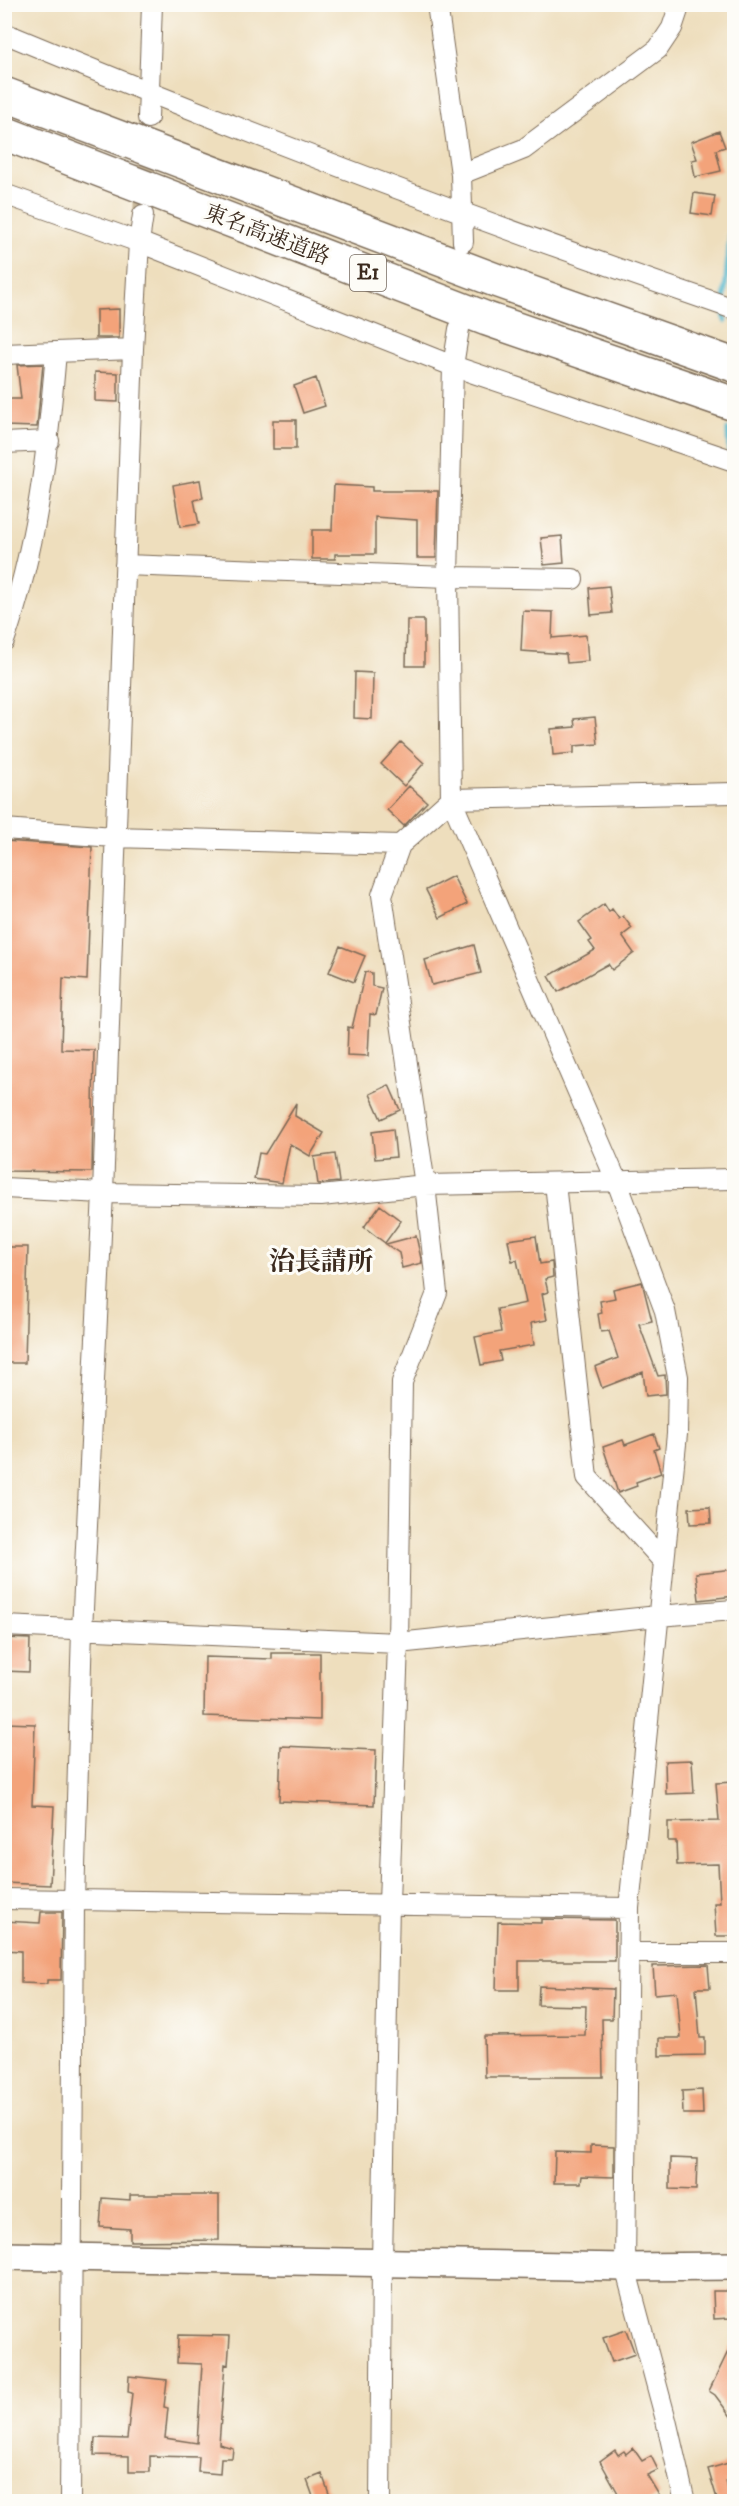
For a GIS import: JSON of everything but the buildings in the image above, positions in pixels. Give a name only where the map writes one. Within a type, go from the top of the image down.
[{"type":"highway","name":"東名高速道路","points":[[4,94],[487,277],[735,364]]},
{"type":"highway","name":"東名高速道路","points":[[4,133],[487,320],[735,404]]},
{"type":"street","points":[[148,118],[152,4]]},
{"type":"street","points":[[437,4],[461,174],[464,212],[463,242]]},
{"type":"street","points":[[461,174],[524,149],[658,49],[672,28],[680,4]]},
{"type":"street","points":[[4,33],[148,93],[464,212],[731,307]]},
{"type":"street","points":[[4,194],[139,242],[453,366],[735,461]]},
{"type":"street","points":[[70,2502],[74,1901],[82,1630],[103,1193],[133,349],[139,242],[143,215]]},
{"type":"street","points":[[459,329],[453,366],[448,577],[451,799],[617,1182],[665,1311],[678,1377],[677,1434],[629,1908],[625,2267],[666,2420],[685,2502]]},
{"type":"street","points":[[4,354],[133,349]]},
{"type":"street","points":[[4,641],[12,618],[44,480],[56,352]]},
{"type":"street","points":[[4,443],[49,441]]},
{"type":"street","points":[[125,565],[448,577],[573,579]]},
{"type":"street","points":[[380,2502],[389,1903],[398,1643],[402,1382],[437,1293],[425,1185],[382,896],[400,845],[451,799],[735,793]]},
{"type":"street","points":[[4,829],[114,837],[400,845]]},
{"type":"street","points":[[4,1188],[103,1193],[321,1196],[425,1185],[735,1179]]},
{"type":"street","points":[[555,1183],[586,1477],[664,1562]]},
{"type":"street","points":[[4,1626],[398,1643],[735,1610]]},
{"type":"street","points":[[4,1899],[629,1908]]},
{"type":"street","points":[[629,1953],[735,1953]]},
{"type":"street","points":[[4,2256],[625,2267],[735,2266]]},
{"type":"waterway","points":[[724,301],[734,192]]},
{"type":"waterway","points":[[724,310],[725,321]]},
{"type":"waterway","points":[[728,430],[729,455]]},
{"type":"waterway","points":[[729,464],[734,621]]},
{"type":"tunnel","points":[[143,215],[148,118]]},
{"type":"district","name":"治長請所","points":[[321,1262]]}]
